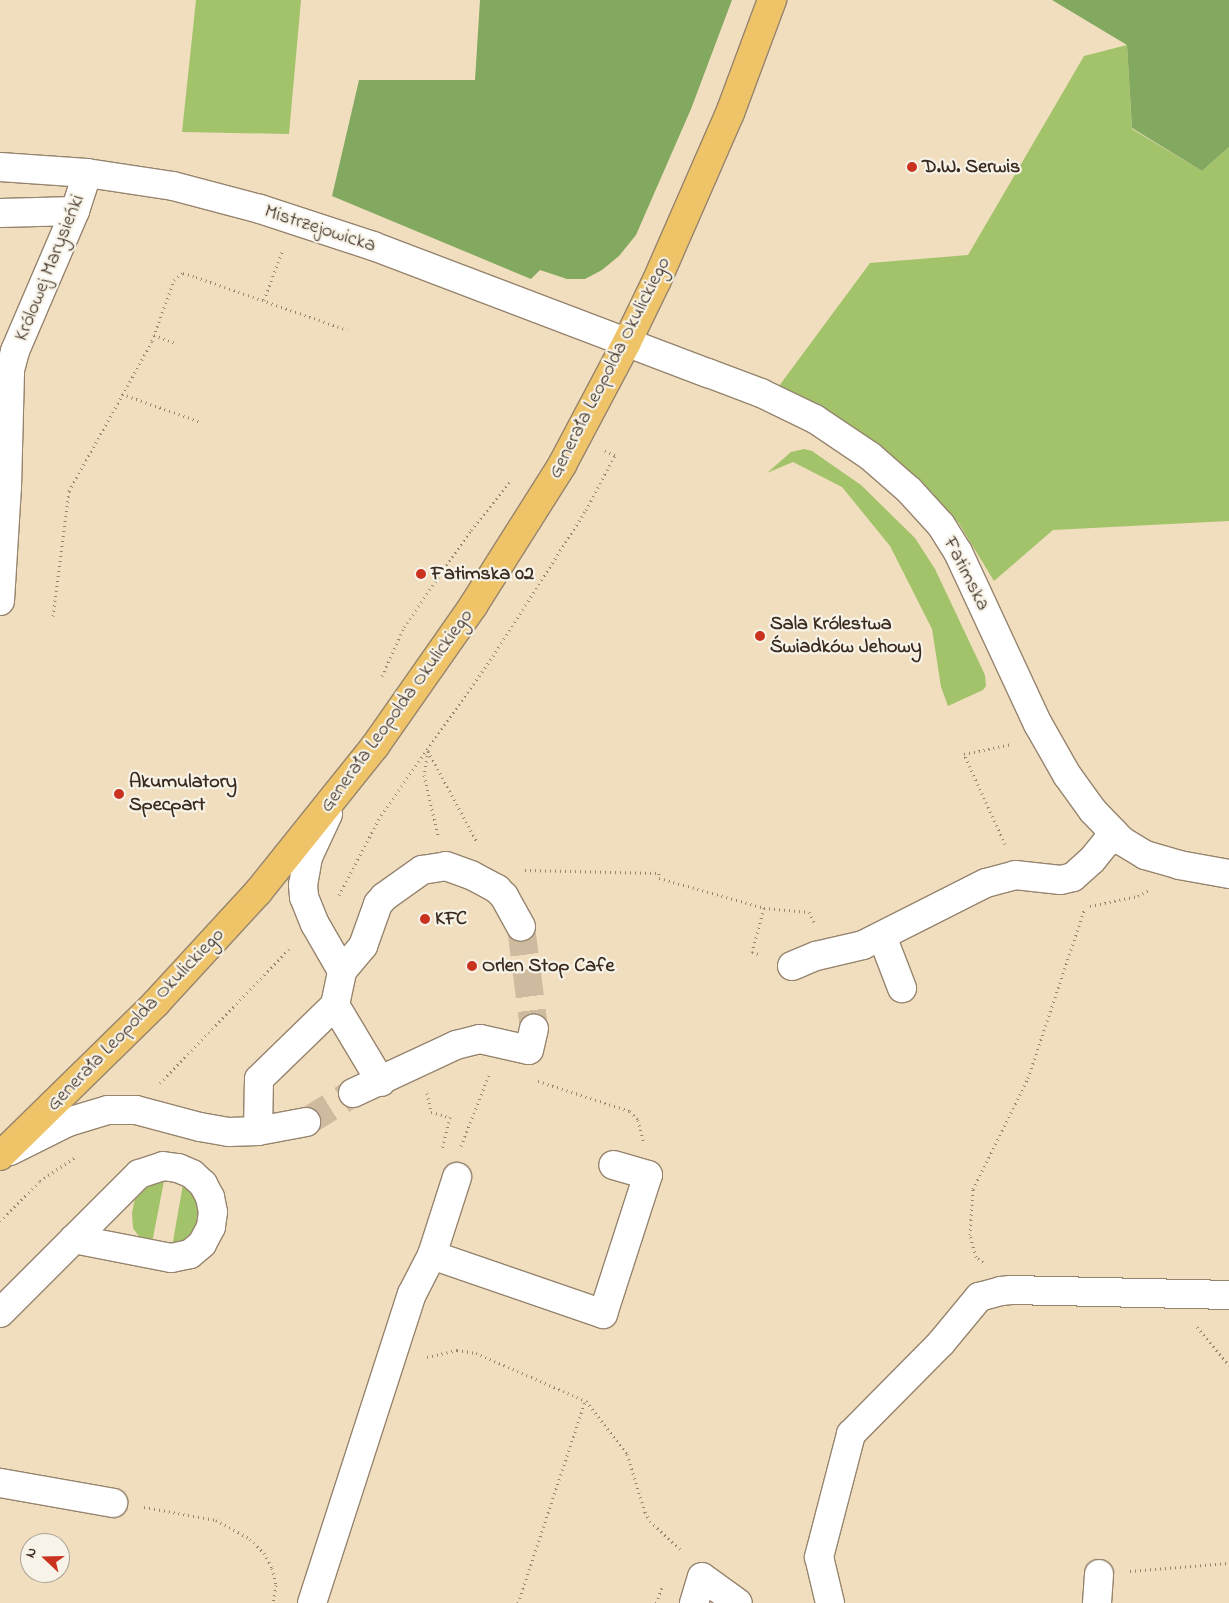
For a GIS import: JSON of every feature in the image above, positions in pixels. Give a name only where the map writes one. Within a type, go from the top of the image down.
[{"type":"main road","name":"Generała Leopolda Okulickiego","points":[[0,1156],[101,1058],[212,944],[338,796],[414,693],[507,555],[562,465],[627,342],[657,280],[730,113],[772,0]]},
{"type":"street","name":"Mistrzejowicka","points":[[0,166],[87,173],[183,188],[260,209],[373,246],[627,342]]},
{"type":"street","name":"Królowej Marysieńki","points":[[0,601],[7,487],[10,370],[15,351],[75,211],[87,173]]},
{"type":"street","points":[[0,213],[75,211]]},
{"type":"street","name":"Fatimska","points":[[627,342],[761,393],[795,409],[858,447],[909,490],[940,525],[958,552],[1038,724],[1056,756],[1093,812],[1114,833],[1133,848],[1160,860],[1229,874]]},
{"type":"street","points":[[338,796],[314,840],[304,871],[303,885],[304,897],[315,924],[342,971]]},
{"type":"street","points":[[792,966],[816,956],[863,945],[986,883],[1015,875],[1061,880],[1073,877],[1092,860],[1114,833]]},
{"type":"street","points":[[258,1131],[259,1079],[335,1005],[342,971],[363,946],[374,912],[384,896],[422,870],[446,866],[472,875],[497,890],[504,896],[521,927]]},
{"type":"street","points":[[882,936],[902,988]]},
{"type":"street","points":[[335,1005],[381,1082]]},
{"type":"street","points":[[353,1093],[381,1082],[456,1045],[480,1039],[529,1050],[534,1029]]},
{"type":"street","points":[[0,1156],[68,1122],[108,1110],[136,1110],[214,1130],[258,1131],[306,1122]]},
{"type":"street","points":[[432,1255],[603,1314],[648,1175],[613,1164]]},
{"type":"street","points":[[0,1313],[74,1239],[136,1178],[153,1168],[173,1167],[192,1174],[206,1188],[212,1202],[213,1217],[207,1236],[190,1254],[180,1258],[74,1239]]},
{"type":"street","points":[[312,1603],[412,1294],[432,1255],[457,1177]]},
{"type":"street","points":[[830,1603],[819,1557],[851,1434],[942,1343],[979,1297],[1011,1290],[1229,1295]]},
{"type":"street","points":[[0,1483],[113,1503]]},
{"type":"street","points":[[1097,1603],[1099,1574]]},
{"type":"street","points":[[694,1603],[702,1577],[738,1603]]},
{"type":"path","points":[[264,300],[284,245]]},
{"type":"path","points":[[52,616],[69,490],[154,335],[174,280],[183,273],[346,330]]},
{"type":"path","points":[[154,335],[175,343]]},
{"type":"path","points":[[122,394],[198,421]]},
{"type":"path","points":[[380,681],[404,627],[471,530],[514,477]]},
{"type":"path","points":[[1015,875],[1007,847],[964,754],[1021,742]]},
{"type":"path","points":[[446,866],[424,775],[428,750],[478,843]]},
{"type":"path","points":[[522,870],[659,873],[659,878],[764,908],[809,912],[813,921]]},
{"type":"path","points":[[1011,1290],[1010,1277],[976,1258],[970,1235],[973,1189],[1028,1078],[1086,907],[1138,896],[1153,888]]},
{"type":"path","points":[[764,908],[752,952],[792,966]]},
{"type":"path","points":[[432,1112],[450,1117],[437,1170],[457,1177],[461,1145],[487,1077],[492,1073]]},
{"type":"path","points":[[535,1080],[630,1111],[638,1120],[642,1133],[648,1175]]},
{"type":"path","points":[[1170,1294],[1229,1365]]},
{"type":"path","points":[[392,1354],[414,1362],[440,1352],[456,1350],[476,1353],[586,1401],[627,1454],[645,1512],[650,1521],[686,1555],[702,1577]]},
{"type":"path","points":[[518,1603],[586,1401]]},
{"type":"path","points":[[113,1503],[195,1515],[231,1526],[250,1539],[264,1553],[272,1568],[276,1585],[273,1603]]},
{"type":"path","points":[[1099,1574],[1229,1563]]},
{"type":"green space","points":[[196,0],[301,0],[289,134],[182,132]]},
{"type":"green space","points":[[480,0],[732,0],[691,109],[636,235],[619,256],[602,270],[585,279],[567,279],[540,270],[531,279],[332,196],[359,80],[475,80]]},
{"type":"green space","points":[[1052,0],[1229,0],[1229,147],[1202,171],[1132,128],[1127,45]]},
{"type":"green space","points":[[1127,45],[1132,129],[1202,171],[1229,147],[1229,521],[1053,530],[994,581],[958,522],[848,425],[779,386],[870,263],[968,255],[1084,56]]},
{"type":"green space","points":[[804,449],[812,451],[861,485],[915,538],[935,569],[985,675],[986,686],[983,690],[948,706],[941,687],[932,629],[890,546],[842,487],[793,462],[767,473],[791,452]]},
{"type":"green space","points":[[159,1179],[164,1181],[152,1243],[142,1241],[133,1228],[132,1213],[135,1198],[144,1186]]},
{"type":"green space","points":[[183,1184],[191,1187],[203,1210],[192,1239],[172,1247]]},
{"type":"tunnel","points":[[521,927],[534,1029]]},
{"type":"tunnel","points":[[306,1122],[353,1093]]},
{"type":"place","name":"D.W. Serwis","points":[[912,167]]},
{"type":"place","name":"Fatimska 02","points":[[421,574]]},
{"type":"place","name":"Sala Królestwa Świadków Jehowy","points":[[760,636]]},
{"type":"place","name":"Akumulatory Specpart","points":[[119,794]]},
{"type":"place","name":"KFC","points":[[425,919]]},
{"type":"place","name":"Orlen Stop Cafe","points":[[472,966]]}]
